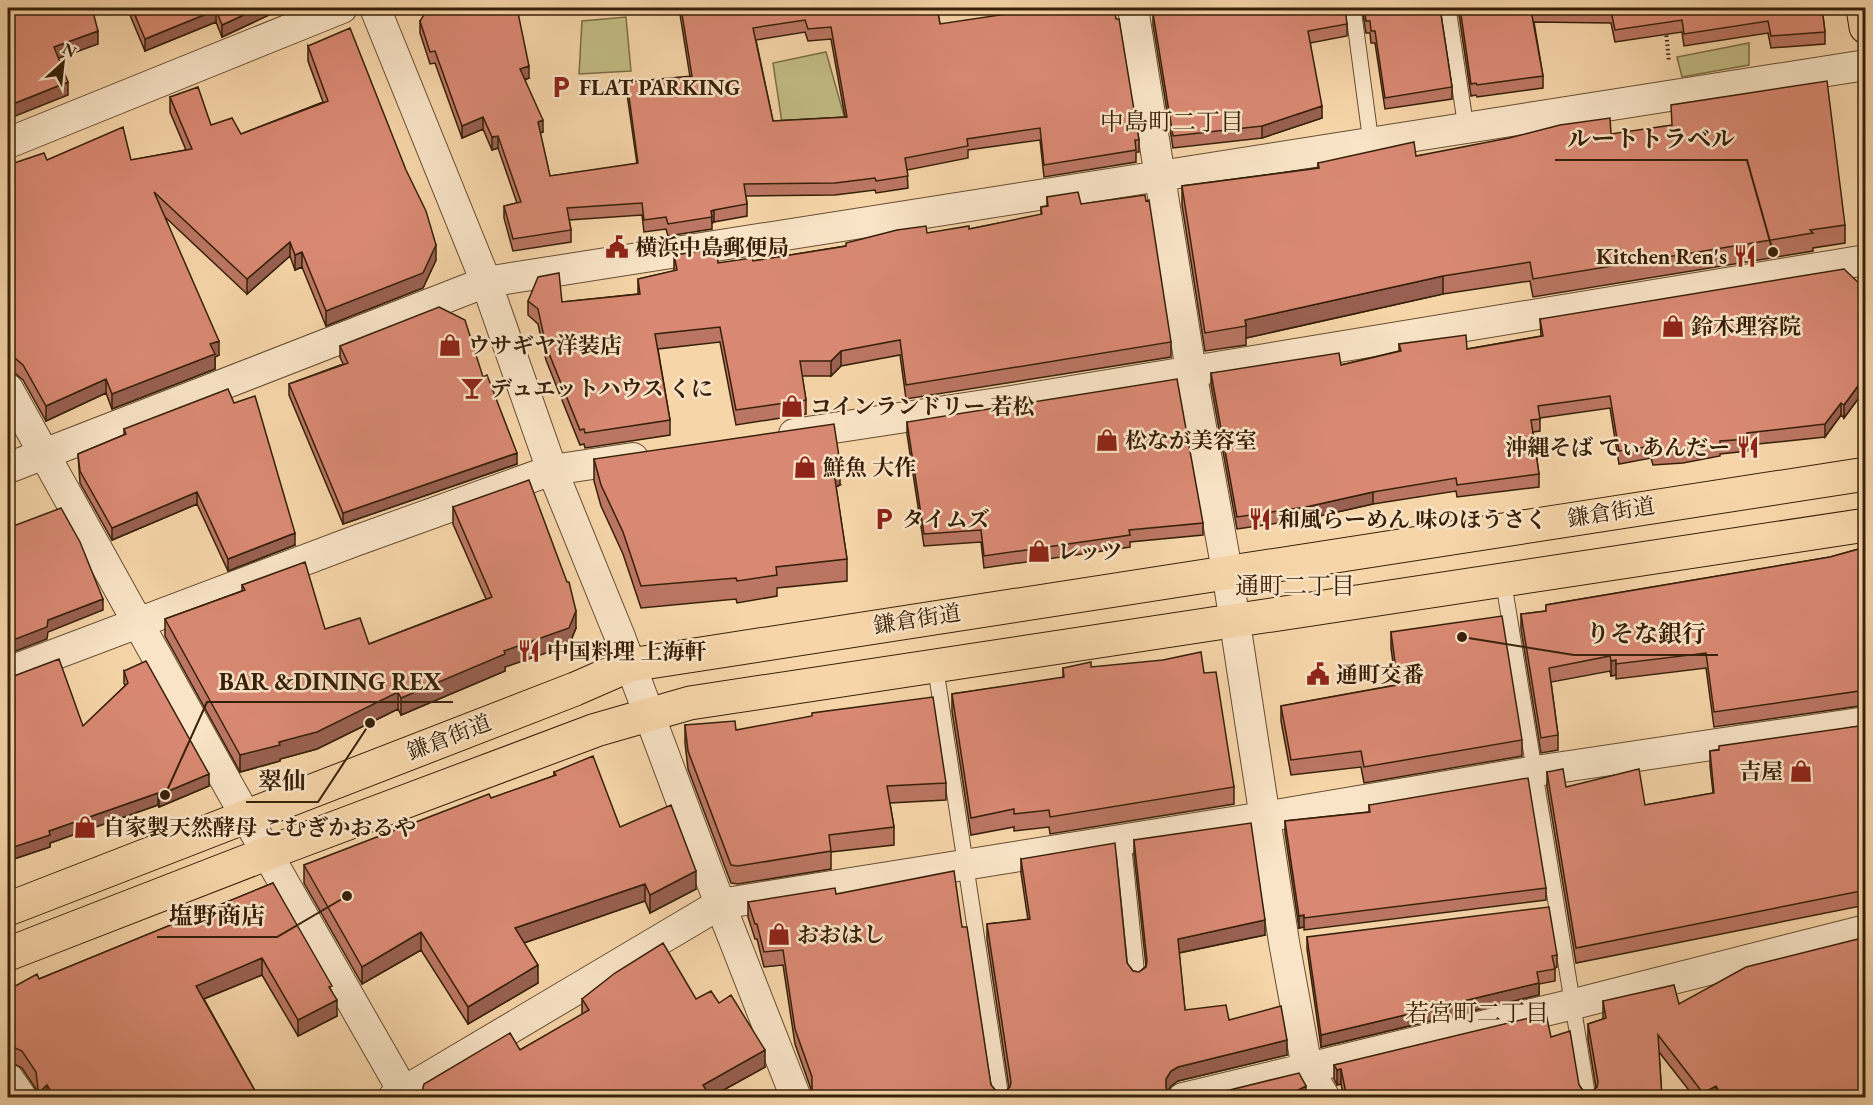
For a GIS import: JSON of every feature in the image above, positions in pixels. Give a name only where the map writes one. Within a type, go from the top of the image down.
[{"type":"main road","points":[[1863,8],[1866,27]]},
{"type":"main road","name":"鎌倉街道","points":[[8,909],[246,814],[575,689],[630,665],[1866,474]]},
{"type":"main road","name":"鎌倉街道","points":[[8,954],[268,853],[649,713],[690,703],[935,664],[1866,525]]},
{"type":"street","points":[[8,143],[342,8]]},
{"type":"street","points":[[375,8],[486,282],[552,470],[649,713],[720,904],[796,1098]]},
{"type":"street","points":[[1133,8],[1191,371],[1227,571],[1264,817],[1289,941],[1306,1068],[1325,1098]]},
{"type":"street","points":[[8,468],[486,282],[1866,65]]},
{"type":"street","points":[[764,438],[1191,371],[1866,260]]},
{"type":"street","points":[[8,389],[268,853],[401,1096],[720,904],[1536,771],[1866,722]]},
{"type":"street","points":[[8,672],[552,470],[658,454]]},
{"type":"street","points":[[1183,1098],[1574,1004],[1866,930]]},
{"type":"street","points":[[8,1078],[22,1098]]},
{"type":"lane","points":[[1353,8],[1371,143]]},
{"type":"lane","points":[[1448,8],[1466,128]]},
{"type":"lane","points":[[1503,579],[1536,771],[1552,909],[1574,1004],[1588,1098]]},
{"type":"lane","points":[[935,664],[1001,1098]]},
{"type":"lane","points":[[1123,840],[1137,977]]},
{"type":"path","points":[[1665,30],[1674,96]]},
{"type":"shaded area","points":[[626,17],[631,71],[579,74],[582,21]]},
{"type":"shaded area","points":[[1749,43],[1749,65],[1682,77],[1677,57]]},
{"type":"shaded area","points":[[826,52],[845,119],[782,123],[773,63]]},
{"type":"building","points":[[8,8],[92,8],[98,31],[54,47],[68,82],[8,106]]},
{"type":"building","points":[[132,8],[259,8],[222,25],[216,10],[145,39]]},
{"type":"building","points":[[428,8],[517,8],[529,66],[520,69],[543,120],[538,122],[550,176],[638,163],[627,82],[692,76],[681,8],[937,8],[940,24],[1046,8],[1114,8],[1116,19],[1119,19],[1139,140],[1135,140],[1136,150],[1044,165],[1040,128],[967,139],[968,146],[905,158],[908,176],[876,181],[875,178],[835,183],[744,184],[747,204],[711,211],[712,217],[668,224],[666,217],[644,220],[642,203],[567,208],[571,230],[513,239],[504,206],[521,202],[498,136],[492,137],[483,117],[462,126],[435,51],[430,52],[420,21]],"holes":[[[805,20],[808,29],[831,27],[847,117],[773,121],[753,28]]]},
{"type":"building","points":[[1191,8],[1345,8],[1347,24],[1308,31],[1322,106],[1262,126],[1173,136],[1153,13]]},
{"type":"building","points":[[1364,8],[1440,8],[1452,87],[1385,98],[1375,31],[1371,31],[1370,21],[1366,21]]},
{"type":"building","points":[[1460,8],[1822,8],[1825,32],[1771,36],[1768,21],[1684,34],[1682,20],[1615,30],[1611,11],[1531,10],[1543,76],[1477,85],[1476,83],[1471,84]]},
{"type":"building","points":[[350,28],[406,170],[426,211],[436,245],[423,273],[326,311],[302,252],[295,255],[290,242],[247,279],[154,192],[219,341],[210,344],[215,354],[112,394],[106,379],[46,406],[23,365],[16,359],[8,359],[8,165],[44,153],[47,160],[123,127],[131,160],[192,149],[170,97],[198,87],[211,125],[232,118],[241,134],[328,101],[308,46]]},
{"type":"building","points":[[1827,81],[1845,225],[1810,230],[1813,233],[1533,279],[1530,262],[1443,276],[1245,320],[1246,326],[1205,333],[1182,186],[1319,168],[1318,163],[1414,142],[1416,156],[1509,138],[1560,125],[1610,118],[1611,134],[1672,125],[1671,105]]},
{"type":"building","points":[[1078,192],[1081,204],[1145,195],[1146,201],[1149,200],[1171,342],[906,385],[900,340],[841,351],[831,361],[800,361],[806,400],[736,410],[720,327],[655,334],[670,420],[585,433],[584,429],[580,430],[546,346],[538,309],[528,301],[538,277],[559,273],[562,302],[640,294],[638,279],[677,270],[674,255],[717,249],[718,263],[752,258],[753,261],[846,246],[846,243],[897,230],[926,226],[927,233],[969,226],[969,229],[1042,214],[1041,207],[1048,206],[1047,197]]},
{"type":"building","points":[[1844,269],[1863,287],[1866,375],[1844,405],[1841,403],[1825,424],[1747,433],[1748,439],[1720,441],[1720,444],[1683,450],[1653,453],[1651,446],[1619,451],[1610,396],[1538,406],[1540,419],[1531,420],[1539,474],[1457,485],[1456,478],[1373,492],[1306,507],[1237,517],[1211,373],[1339,353],[1341,365],[1401,351],[1399,344],[1466,335],[1467,349],[1543,336],[1540,319]]},
{"type":"building","points":[[439,307],[465,320],[483,377],[487,375],[517,453],[343,513],[289,384],[348,363],[340,346]]},
{"type":"building","points":[[1177,379],[1203,523],[1129,530],[1130,535],[984,556],[981,530],[924,534],[907,422]]},
{"type":"building","points":[[228,389],[234,403],[255,396],[295,533],[228,559],[197,492],[112,528],[80,471],[78,454],[126,434],[124,429]]},
{"type":"building","points":[[8,408],[13,419],[8,422]]},
{"type":"building","points":[[834,424],[840,463],[833,466],[847,559],[776,567],[777,575],[737,581],[736,578],[641,586],[623,532],[601,485],[594,459]]},
{"type":"building","points":[[529,480],[567,582],[569,582],[576,611],[569,628],[504,651],[505,654],[401,698],[398,692],[317,732],[279,742],[280,745],[240,755],[165,619],[245,590],[242,585],[305,562],[325,629],[360,618],[369,644],[492,597],[453,507]]},
{"type":"building","points":[[61,508],[80,542],[103,599],[48,620],[47,627],[8,642],[8,528]]},
{"type":"building","points":[[1866,547],[1866,690],[1714,712],[1706,653],[1616,664],[1616,660],[1611,661],[1610,656],[1549,668],[1558,735],[1541,738],[1521,614],[1546,611],[1546,605],[1830,557]]},
{"type":"building","points":[[1502,616],[1522,740],[1364,767],[1361,751],[1291,760],[1281,706],[1398,685],[1391,632]]},
{"type":"building","points":[[1201,652],[1204,673],[1216,672],[1234,787],[1050,817],[1049,810],[1014,814],[1014,809],[971,818],[952,694],[1064,677],[1063,668],[1091,662],[1091,667],[1163,660]]},
{"type":"building","points":[[59,659],[83,726],[128,683],[124,671],[146,661],[209,774],[159,795],[158,793],[49,831],[50,835],[8,849],[8,677]]},
{"type":"building","points":[[933,697],[946,783],[887,786],[894,827],[829,835],[831,851],[738,866],[731,865],[688,751],[685,725],[735,721],[736,730],[812,716],[812,713]]},
{"type":"building","points":[[1866,725],[1866,890],[1576,948],[1547,772],[1563,769],[1566,787],[1639,769],[1645,805],[1714,793],[1710,751],[1719,750],[1719,746]]},
{"type":"building","points":[[593,756],[620,827],[671,805],[696,871],[650,895],[645,884],[515,928],[538,965],[468,1007],[421,932],[362,967],[304,865],[489,794],[491,798],[556,775],[554,772]]},
{"type":"building","points":[[1528,778],[1546,888],[1304,918],[1304,915],[1299,916],[1285,821],[1370,812],[1369,805]]},
{"type":"building","points":[[1251,823],[1265,920],[1178,939],[1185,1010],[1226,1005],[1229,1020],[1281,1006],[1287,1040],[1178,1067],[1171,1071],[1166,1079],[1166,1088],[1175,1098],[817,1098],[812,1089],[812,1077],[795,1029],[783,950],[764,952],[757,924],[755,924],[748,902],[835,888],[836,894],[954,871],[962,927],[967,927],[991,1085],[997,1092],[1003,1093],[1010,1087],[1011,1082],[987,924],[1030,919],[1021,859],[1115,843],[1127,963],[1133,971],[1139,972],[1146,967],[1147,961],[1134,840]]},
{"type":"building","points":[[273,883],[332,986],[329,987],[337,1000],[298,1020],[262,958],[196,986],[259,1098],[55,1098],[47,1085],[33,1098],[27,1098],[38,1089],[36,1072],[22,1051],[8,1045],[8,990],[37,974],[39,979]]},
{"type":"building","points":[[1549,907],[1557,955],[1552,956],[1555,969],[1537,972],[1539,983],[1321,1035],[1307,937]]},
{"type":"building","points":[[1866,937],[1866,1098],[1723,1098],[1716,1086],[1703,1093],[1658,1035],[1662,1098],[1347,1098],[1341,1069],[1337,1070],[1334,1065],[1546,1014],[1551,1037],[1570,1031],[1579,1085],[1584,1092],[1590,1093],[1597,1087],[1598,1082],[1588,1024],[1606,1018],[1603,1001],[1674,985],[1679,1004],[1746,967]]},
{"type":"building","points":[[663,943],[696,999],[711,991],[719,1003],[731,995],[765,1050],[703,1085],[711,1098],[407,1098],[415,1097],[422,1091],[424,1084],[510,1033],[520,1050],[589,1010],[582,999],[615,973]]},
{"type":"building","points":[[1299,1073],[1306,1086],[1283,1098],[1197,1098]]},
{"type":"building","points":[[8,1089],[14,1097],[16,1098],[8,1098]]},
{"type":"place","name":"FLAT PARKING","points":[[561,87]]},
{"type":"place","name":"横浜中島郵便局","points":[[617,247]]},
{"type":"place","name":"ルートトラベル","points":[[1773,252]]},
{"type":"place","name":"Kitchen Ren's","points":[[1745,256]]},
{"type":"place","name":"鈴木理容院","points":[[1673,326]]},
{"type":"place","name":"ウサギヤ洋装店","points":[[450,345]]},
{"type":"place","name":"デュエットハウス くに","points":[[472,388]]},
{"type":"place","name":"コインランドリー 若松","points":[[792,406]]},
{"type":"place","name":"松なが美容室","points":[[1107,440]]},
{"type":"place","name":"沖縄そば てぃあんだー","points":[[1748,447]]},
{"type":"place","name":"鮮魚 大作","points":[[805,467]]},
{"type":"place","name":"タイムズ","points":[[884,519]]},
{"type":"place","name":"和風らーめん 味のほうさく","points":[[1260,519]]},
{"type":"place","name":"レッツ","points":[[1039,551]]},
{"type":"place","name":"りそな銀行","points":[[1462,637]]},
{"type":"place","name":"中国料理 上海軒","points":[[529,651]]},
{"type":"place","name":"通町交番","points":[[1318,674]]},
{"type":"place","name":"翠仙","points":[[370,723]]},
{"type":"place","name":"吉屋","points":[[1801,771]]},
{"type":"place","name":"BAR &DINING REX","points":[[165,795]]},
{"type":"place","name":"自家製天然酵母 こむぎかおるや","points":[[85,827]]},
{"type":"place","name":"塩野商店","points":[[347,896]]},
{"type":"place","name":"おおはし","points":[[779,934]]},
{"type":"district","name":"中島町二丁目","points":[[1172,121]]},
{"type":"district","name":"通町二丁目","points":[[1295,585]]},
{"type":"district","name":"若宮町二丁目","points":[[1477,1012]]}]
